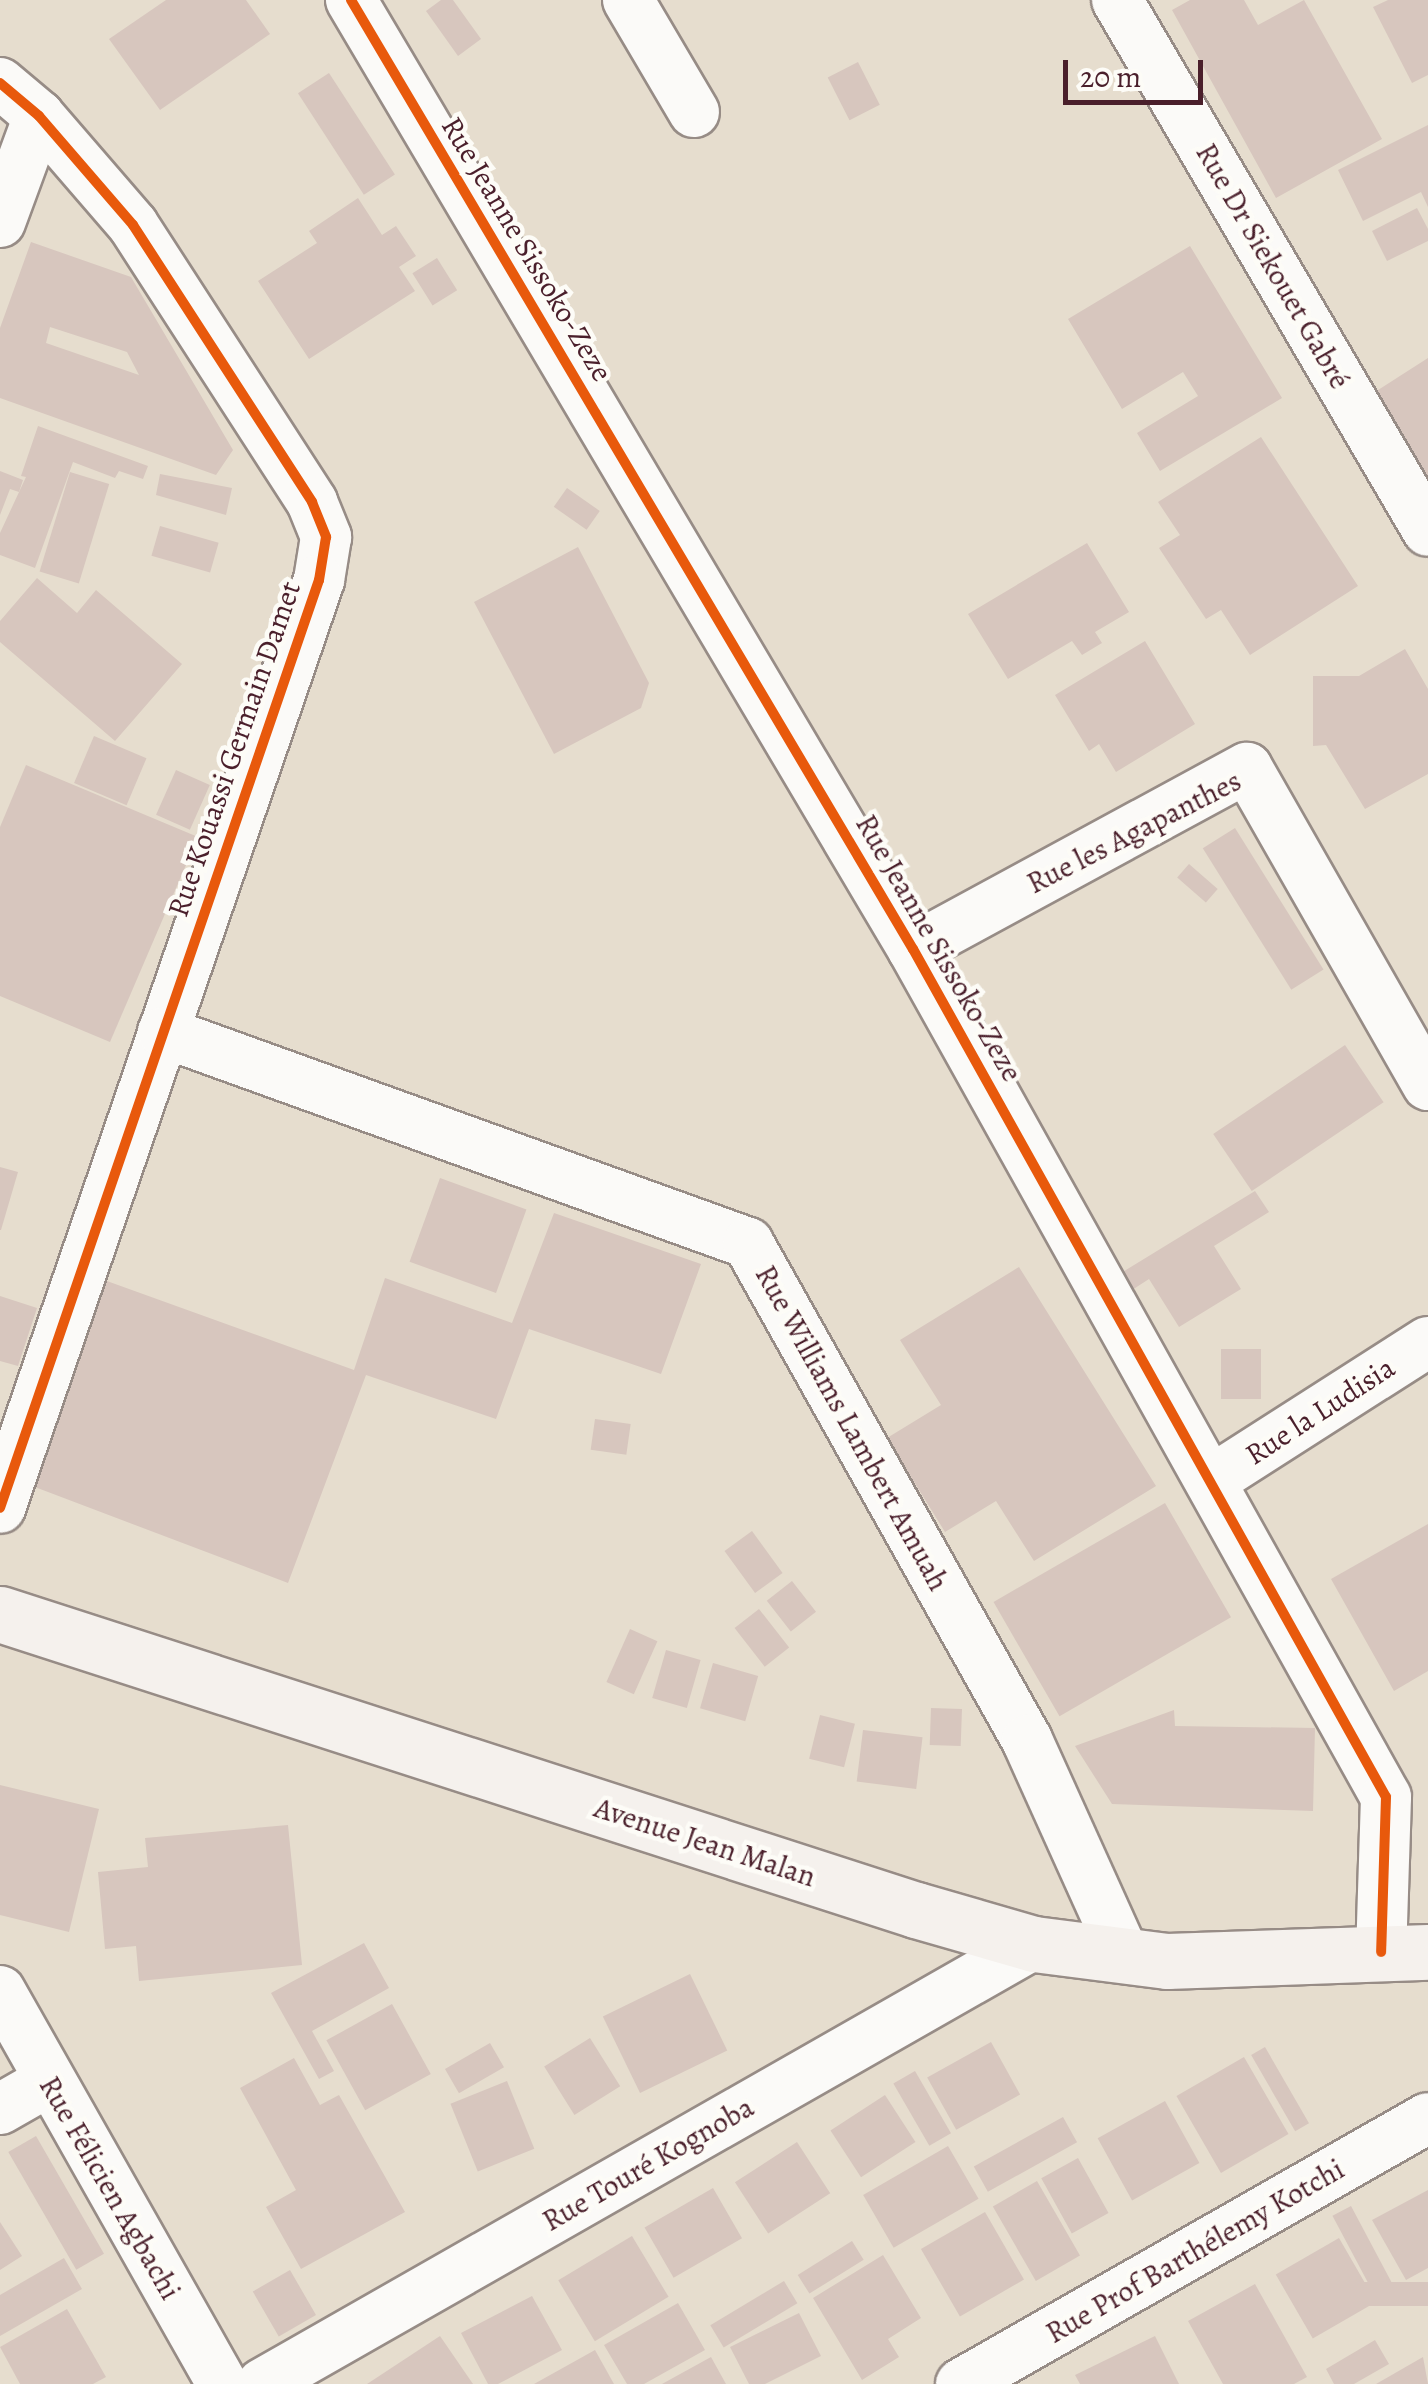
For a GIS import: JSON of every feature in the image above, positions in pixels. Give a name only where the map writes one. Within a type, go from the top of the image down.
[{"type":"main road","name":"Avenue Jean Malan","points":[[0,1614],[916,1910],[1034,1944],[1167,1960],[1404,1952]]},
{"type":"street","name":"Rue Jeanne Sissoko-Zeze","points":[[351,0],[912,949],[1386,1796],[1404,1952]]},
{"type":"street","points":[[628,0],[694,112]]},
{"type":"street","name":"Rue Dr Siekouet Gabré","points":[[1118,0],[1428,531]]},
{"type":"street","name":"Rue Kouassi Germain Damet","points":[[0,83],[39,116],[132,224],[312,502],[326,537],[320,580],[0,1508]]},
{"type":"street","points":[[0,222],[39,116]]},
{"type":"street","name":"Rue les Agapanthes","points":[[912,949],[1247,768],[1428,1085]]},
{"type":"street","name":"Rue Williams Lambert Amuah","points":[[163,1032],[748,1244],[1027,1740],[1124,1955]]},
{"type":"street","name":"Rue la Ludisia","points":[[1212,1480],[1428,1342]]},
{"type":"street","name":"Rue Touré Kognoba","points":[[262,2384],[1034,1944]]},
{"type":"street","name":"Rue Félicien Agbachi","points":[[0,1991],[222,2384]]},
{"type":"street","points":[[0,2110],[49,2081]]},
{"type":"street","name":"Rue Prof Barthélemy Kotchi","points":[[961,2384],[1428,2118]]},
{"type":"building","points":[[166,0],[246,0],[270,34],[160,110],[109,39]]},
{"type":"building","points":[[441,0],[453,0],[481,39],[458,56],[426,11]]},
{"type":"building","points":[[1190,0],[1244,0],[1258,25],[1304,0],[1382,139],[1276,198],[1172,10]]},
{"type":"building","points":[[1388,0],[1428,0],[1428,75],[1412,83],[1373,7]]},
{"type":"building","points":[[858,62],[880,105],[849,120],[828,77]]},
{"type":"building","points":[[329,73],[395,174],[364,195],[298,93]]},
{"type":"building","points":[[1428,125],[1428,207],[1421,192],[1363,221],[1338,170]]},
{"type":"building","points":[[358,198],[382,235],[396,226],[416,256],[399,267],[415,291],[309,359],[258,281],[317,243],[309,231]]},
{"type":"building","points":[[1417,208],[1428,229],[1428,241],[1387,261],[1372,231]]},
{"type":"building","points":[[31,242],[131,277],[233,450],[216,475],[0,398],[0,328]],"holes":[[[50,327],[127,352],[139,375],[46,343]]]},
{"type":"building","points":[[1190,246],[1282,398],[1160,471],[1137,433],[1198,396],[1183,372],[1122,409],[1068,319]]},
{"type":"building","points":[[437,258],[457,290],[433,306],[412,273]]},
{"type":"building","points":[[1428,358],[1428,498],[1364,399]]},
{"type":"building","points":[[38,426],[148,466],[143,479],[119,471],[115,478],[73,462],[35,568],[0,555],[0,533],[26,477],[21,476]]},
{"type":"building","points":[[1261,437],[1358,586],[1250,655],[1221,610],[1206,619],[1159,548],[1180,535],[1158,502]]},
{"type":"building","points":[[0,471],[23,480],[19,492],[10,489],[0,515]]},
{"type":"building","points":[[70,472],[109,484],[79,583],[40,571]]},
{"type":"building","points":[[160,474],[232,488],[226,515],[156,495]]},
{"type":"building","points":[[567,488],[600,511],[587,530],[554,507]]},
{"type":"building","points":[[160,526],[219,543],[210,573],[151,556]]},
{"type":"building","points":[[1087,543],[1129,612],[1095,632],[1102,643],[1082,655],[1072,641],[1008,679],[968,614]]},
{"type":"building","points":[[578,547],[649,683],[641,708],[554,754],[474,602]]},
{"type":"building","points":[[37,578],[77,613],[96,590],[182,664],[115,741],[0,642],[0,621]]},
{"type":"building","points":[[1145,641],[1195,724],[1116,772],[1099,744],[1089,751],[1055,695]]},
{"type":"building","points":[[1405,649],[1428,689],[1428,774],[1365,809],[1326,745],[1313,746],[1313,676],[1359,676]]},
{"type":"building","points":[[94,736],[146,758],[127,805],[74,783]]},
{"type":"building","points":[[26,765],[198,837],[110,1042],[0,996],[0,827]]},
{"type":"building","points":[[176,770],[210,785],[190,830],[156,815]]},
{"type":"building","points":[[1235,828],[1323,970],[1291,990],[1203,848]]},
{"type":"building","points":[[1189,864],[1218,889],[1206,903],[1177,878]]},
{"type":"building","points":[[1345,1045],[1384,1102],[1252,1191],[1213,1134]]},
{"type":"building","points":[[0,1167],[18,1172],[1,1230],[0,1230]]},
{"type":"building","points":[[440,1178],[526,1209],[496,1293],[410,1262]]},
{"type":"building","points":[[1255,1191],[1269,1212],[1214,1246],[1241,1289],[1179,1327],[1149,1279],[1132,1290],[1121,1273]]},
{"type":"building","points":[[554,1213],[701,1264],[661,1374],[529,1329],[496,1419],[366,1375],[288,1583],[19,1481],[93,1276],[354,1370],[385,1278],[512,1323]]},
{"type":"building","points":[[1019,1267],[1156,1486],[1034,1561],[996,1501],[945,1532],[887,1438],[941,1405],[900,1340]]},
{"type":"building","points":[[0,1296],[37,1308],[18,1366],[0,1361]]},
{"type":"building","points":[[1221,1349],[1261,1349],[1261,1399],[1221,1399]]},
{"type":"building","points":[[595,1419],[631,1424],[626,1455],[591,1450]]},
{"type":"building","points":[[1165,1503],[1231,1617],[1060,1716],[994,1602]]},
{"type":"building","points":[[1428,1524],[1428,1671],[1394,1691],[1331,1579]]},
{"type":"building","points":[[752,1531],[783,1573],[755,1593],[724,1551]]},
{"type":"building","points":[[792,1581],[816,1612],[791,1631],[767,1601]]},
{"type":"building","points":[[759,1609],[789,1648],[765,1667],[735,1628]]},
{"type":"building","points":[[630,1629],[657,1641],[634,1694],[606,1682]]},
{"type":"building","points":[[666,1650],[701,1660],[687,1708],[652,1698]]},
{"type":"building","points":[[713,1663],[758,1676],[745,1721],[700,1708]]},
{"type":"building","points":[[931,1708],[962,1709],[961,1746],[930,1745]]},
{"type":"building","points":[[1174,1710],[1175,1726],[1315,1728],[1313,1811],[1112,1804],[1075,1746]]},
{"type":"building","points":[[820,1715],[855,1724],[844,1767],[809,1759]]},
{"type":"building","points":[[863,1730],[923,1737],[916,1789],[857,1782]]},
{"type":"building","points":[[0,1785],[99,1809],[69,1932],[0,1915]]},
{"type":"building","points":[[288,1825],[302,1965],[139,1981],[136,1946],[105,1949],[98,1872],[148,1867],[145,1838]]},
{"type":"building","points":[[364,1943],[389,1988],[312,2031],[334,2071],[319,2079],[271,1993]]},
{"type":"building","points":[[690,1974],[727,2050],[640,2093],[603,2017]]},
{"type":"building","points":[[392,2004],[431,2074],[365,2110],[326,2040]]},
{"type":"building","points":[[590,2038],[620,2086],[574,2115],[544,2067]]},
{"type":"building","points":[[991,2042],[1020,2094],[956,2130],[927,2077]]},
{"type":"building","points":[[490,2043],[504,2067],[459,2093],[445,2069]]},
{"type":"building","points":[[1265,2047],[1309,2123],[1295,2131],[1251,2055]]},
{"type":"building","points":[[1244,2057],[1288,2134],[1221,2173],[1176,2096]]},
{"type":"building","points":[[294,2058],[320,2105],[339,2095],[405,2212],[301,2269],[266,2207],[296,2190],[240,2088]]},
{"type":"building","points":[[915,2071],[951,2133],[929,2146],[893,2084]]},
{"type":"building","points":[[507,2081],[534,2149],[478,2172],[450,2104]]},
{"type":"building","points":[[885,2095],[915,2142],[861,2177],[830,2130]]},
{"type":"building","points":[[1165,2101],[1199,2163],[1132,2200],[1098,2138]]},
{"type":"building","points":[[1063,2117],[1077,2142],[988,2192],[974,2166]]},
{"type":"building","points":[[36,2136],[104,2254],[76,2270],[8,2152]]},
{"type":"building","points":[[797,2142],[830,2193],[768,2233],[735,2182]]},
{"type":"building","points":[[948,2146],[978,2199],[894,2248],[863,2195]]},
{"type":"building","points":[[1078,2158],[1109,2213],[1072,2233],[1041,2178]]},
{"type":"building","points":[[1037,2181],[1080,2255],[1036,2281],[993,2206]]},
{"type":"building","points":[[713,2188],[742,2238],[674,2278],[645,2228]]},
{"type":"building","points":[[1428,2190],[1428,2268],[1406,2280],[1372,2220]]},
{"type":"building","points":[[1351,2206],[1395,2289],[1377,2299],[1332,2216]]},
{"type":"building","points":[[985,2212],[1024,2280],[960,2317],[921,2249]]},
{"type":"building","points":[[0,2222],[22,2256],[0,2270]]},
{"type":"building","points":[[632,2236],[669,2297],[595,2341],[558,2280]]},
{"type":"building","points":[[1339,2238],[1376,2302],[1313,2339],[1276,2274]]},
{"type":"building","points":[[852,2241],[864,2260],[809,2294],[798,2275]]},
{"type":"building","points":[[883,2255],[921,2318],[888,2339],[899,2357],[862,2380],[813,2298]]},
{"type":"building","points":[[64,2258],[82,2289],[0,2336],[0,2295]]},
{"type":"building","points":[[290,2270],[316,2315],[279,2337],[253,2292]]},
{"type":"building","points":[[784,2281],[797,2303],[724,2348],[710,2325]]},
{"type":"building","points":[[1295,2282],[1428,2282],[1428,2306],[1295,2306]]},
{"type":"building","points":[[1255,2284],[1307,2377],[1294,2384],[1223,2384],[1188,2321]]},
{"type":"building","points":[[532,2296],[562,2350],[498,2384],[488,2384],[461,2333]]},
{"type":"building","points":[[678,2303],[705,2350],[644,2384],[627,2384],[604,2345]]},
{"type":"building","points":[[67,2309],[106,2377],[93,2384],[20,2384],[0,2347]]},
{"type":"building","points":[[799,2313],[821,2356],[765,2384],[749,2384],[730,2347]]},
{"type":"building","points":[[440,2336],[473,2384],[367,2384]]},
{"type":"building","points":[[1155,2336],[1179,2384],[1080,2384],[1075,2375]]},
{"type":"building","points":[[1375,2340],[1389,2364],[1354,2384],[1334,2384],[1326,2369]]},
{"type":"building","points":[[595,2350],[614,2384],[534,2384]]},
{"type":"building","points":[[711,2357],[726,2384],[662,2384]]},
{"type":"building","points":[[1423,2357],[1428,2384],[1376,2384]]},
{"type":"cycle path","points":[[351,0],[913,949],[1386,1797],[1381,1952]]},
{"type":"cycle path","points":[[0,83],[39,116],[133,225],[312,502],[326,537],[319,580],[0,1508]]}]
